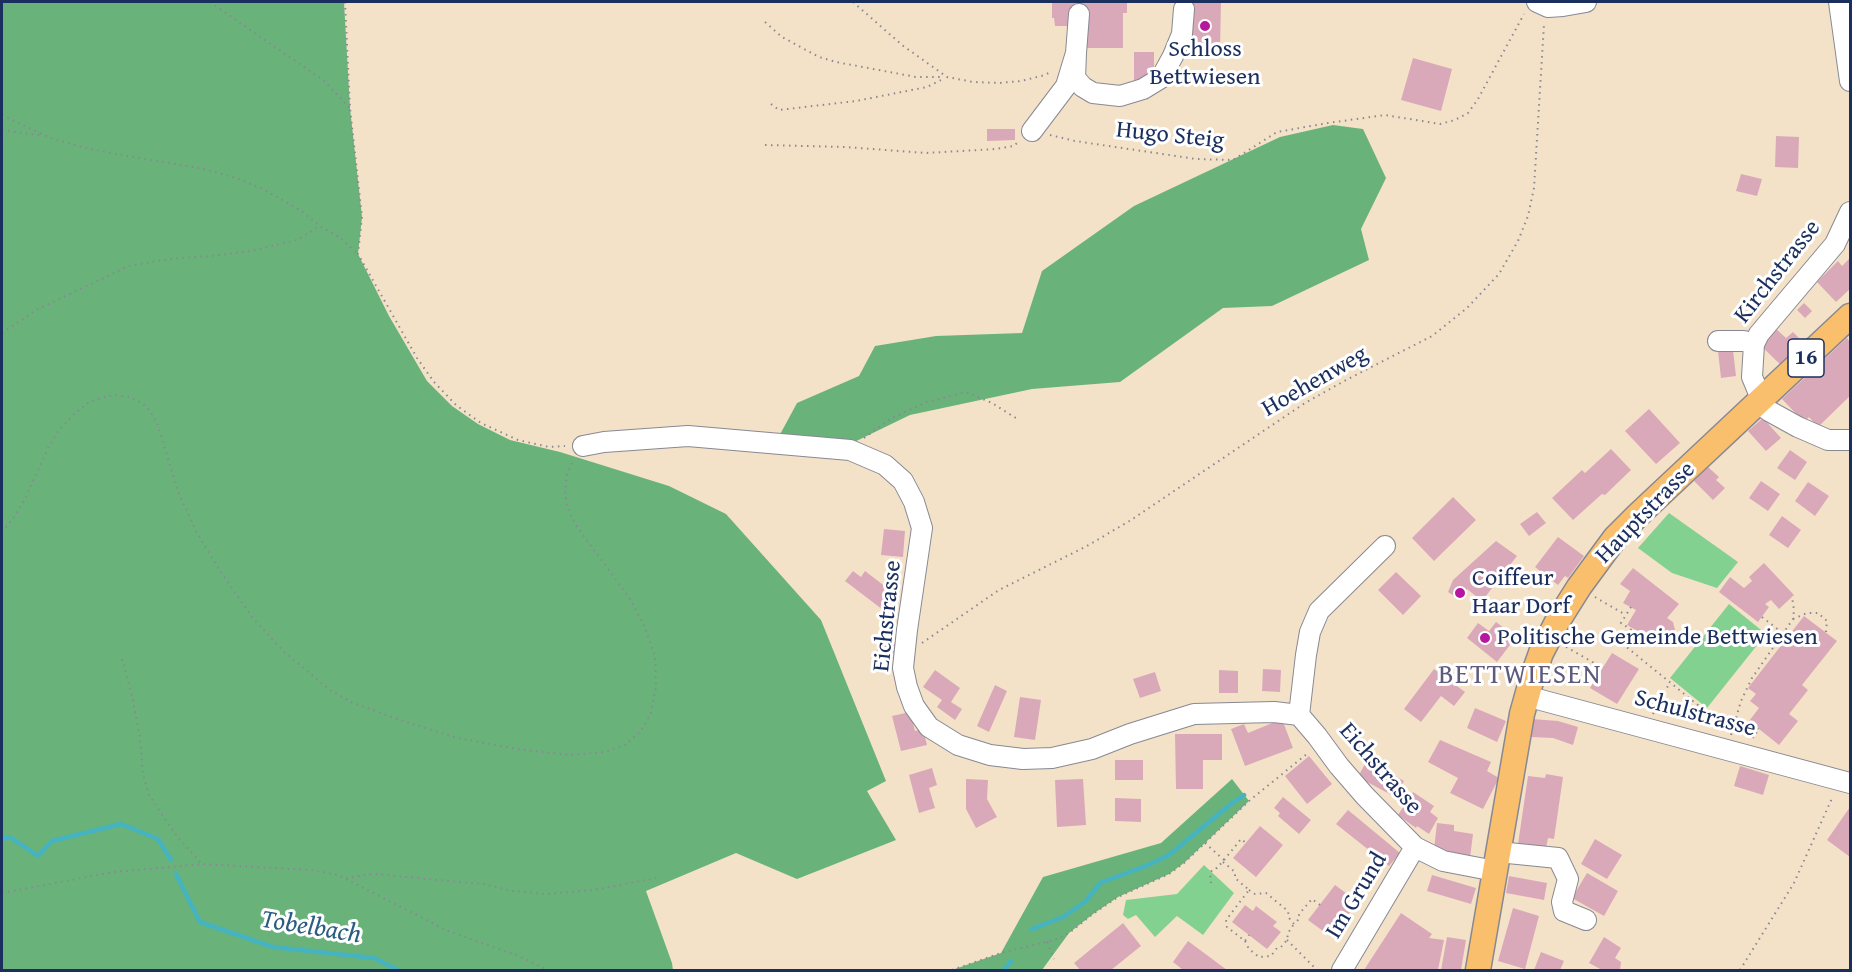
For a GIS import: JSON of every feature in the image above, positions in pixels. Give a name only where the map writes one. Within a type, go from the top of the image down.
[{"type":"main road","name":"Hauptstrasse","points":[[1478,970],[1526,696],[1541,653],[1557,622],[1615,538],[1851,316]]},
{"type":"street","points":[[1538,6],[1563,6],[1586,2]]},
{"type":"street","points":[[1839,2],[1851,81]]},
{"type":"street","points":[[1079,14],[1075,78],[1083,87],[1094,93],[1120,96],[1143,89],[1161,78],[1182,34],[1184,9]]},
{"type":"street","points":[[1032,131],[1066,86],[1076,52]]},
{"type":"street","name":"Kirchstrasse","points":[[1761,399],[1752,377],[1754,344],[1766,324],[1835,244],[1851,212]]},
{"type":"street","points":[[1718,341],[1744,341],[1754,344]]},
{"type":"street","points":[[1761,399],[1765,408],[1798,427],[1828,440],[1851,440]]},
{"type":"street","name":"Eichstrasse","points":[[583,446],[604,442],[688,436],[850,450],[885,465],[903,481],[921,522],[922,538],[903,668],[914,706],[929,727],[958,745],[990,754],[1023,759],[1052,758],[1092,749],[1141,730],[1194,714],[1274,712],[1299,716],[1365,796],[1415,847],[1443,861],[1558,858],[1568,879],[1562,902],[1564,911],[1586,920]]},
{"type":"street","points":[[1299,716],[1310,632],[1319,611],[1385,546]]},
{"type":"street","name":"Schulstrasse","points":[[1526,696],[1845,781]]},
{"type":"street","name":"Im Grund","points":[[1342,970],[1415,847]]},
{"type":"path","points":[[210,2],[322,80],[350,108]]},
{"type":"path","points":[[345,2],[350,108],[362,217],[358,254]]},
{"type":"path","points":[[853,2],[902,45],[947,77]]},
{"type":"path","name":"Hugo Steig","points":[[1032,131],[1075,141],[1196,159],[1233,160],[1277,132],[1328,123],[1385,115],[1440,124],[1455,120],[1468,112],[1538,6]]},
{"type":"path","name":"Hoehenweg","points":[[905,655],[999,590],[1096,540],[1131,519],[1305,403],[1432,336],[1467,308],[1498,274],[1518,242],[1528,216],[1534,188],[1544,21],[1538,6]]},
{"type":"path","points":[[765,21],[783,37],[819,57],[916,77],[947,77],[973,82],[999,83],[1022,81],[1045,75],[1076,52]]},
{"type":"path","points":[[771,104],[779,110],[856,101],[927,87],[947,77]]},
{"type":"path","points":[[2,115],[48,137]]},
{"type":"path","points":[[2,130],[48,137],[110,153],[204,169],[263,189],[300,210],[339,237],[358,254],[417,358],[434,382],[456,405],[481,423],[518,440],[549,447],[583,446]]},
{"type":"path","points":[[765,145],[845,147],[926,153],[969,151],[1014,146],[1032,131]]},
{"type":"path","points":[[2,333],[38,309],[129,266],[169,259],[251,251],[297,240],[320,226]]},
{"type":"path","points":[[850,450],[892,418],[927,402],[966,393],[992,403],[1019,420]]},
{"type":"path","points":[[2,532],[25,499],[54,438],[74,414],[88,403],[100,398],[114,395],[129,397],[142,403],[157,423],[179,494],[196,533],[219,571],[252,617],[283,651],[330,690],[351,702],[457,738],[517,749],[570,755],[605,752],[625,745],[641,731],[651,713],[656,687],[655,656],[643,623],[630,598],[575,524],[567,506],[565,491],[567,474],[583,446]]},
{"type":"path","points":[[1592,595],[1626,615]]},
{"type":"path","points":[[1727,749],[1741,701],[1752,678],[1793,619],[1792,597]]},
{"type":"path","points":[[1631,607],[1621,623],[1633,631],[1624,645],[1719,720],[1759,729]]},
{"type":"path","points":[[1793,619],[1807,613],[1818,613],[1827,621],[1826,632]]},
{"type":"path","points":[[1762,617],[1784,634]]},
{"type":"path","points":[[1558,643],[1603,668]]},
{"type":"path","points":[[122,659],[132,696],[140,737],[143,774],[149,795],[176,835],[202,864]]},
{"type":"path","points":[[1649,728],[1654,710],[1670,682]]},
{"type":"path","points":[[952,970],[1001,953],[1047,942],[1069,933],[1118,897],[1168,874],[1184,863],[1249,801],[1322,742]]},
{"type":"path","points":[[1740,970],[1794,883],[1845,781]]},
{"type":"path","points":[[1211,883],[1210,873],[1213,869],[1217,868],[1241,839],[1246,843]]},
{"type":"path","points":[[1206,843],[1235,872],[1235,878],[1255,894],[1266,893],[1288,911],[1289,918],[1294,924]]},
{"type":"path","points":[[2,892],[114,872],[202,864],[311,870],[344,878],[448,931],[516,955],[548,970]]},
{"type":"path","points":[[344,878],[374,874],[483,884],[513,891],[547,894],[594,890],[656,878]]},
{"type":"path","points":[[1249,890],[1226,920],[1227,927],[1245,941],[1249,949],[1259,957],[1271,956],[1277,948],[1281,947],[1299,919],[1299,914],[1312,899],[1320,905]]},
{"type":"path","points":[[1245,941],[1249,935]]},
{"type":"path","points":[[1287,940],[1314,967]]},
{"type":"path","points":[[1047,942],[1054,959]]},
{"type":"green space","points":[[2,2],[344,2],[350,108],[362,217],[358,254],[389,316],[427,381],[452,406],[478,424],[510,440],[560,452],[669,486],[726,514],[821,620],[886,781],[867,791],[896,840],[797,879],[736,853],[646,891],[673,970],[2,970]]},
{"type":"green space","points":[[1333,125],[1363,129],[1386,178],[1361,229],[1369,260],[1272,306],[1223,308],[1120,382],[1032,389],[910,415],[844,447],[777,440],[797,403],[859,376],[875,346],[936,336],[1022,333],[1042,271],[1134,206],[1280,137]]},
{"type":"green space","points":[[1669,513],[1738,562],[1717,588],[1672,573],[1638,548]]},
{"type":"green space","points":[[1729,604],[1766,634],[1707,708],[1670,678]]},
{"type":"green space","points":[[1232,779],[1249,801],[1184,863],[1169,874],[1118,897],[1069,933],[1042,970],[952,970],[1001,953],[1043,877],[1161,843]]},
{"type":"green space","points":[[1204,865],[1234,893],[1203,935],[1177,916],[1155,937],[1136,915],[1128,919],[1123,915],[1126,900],[1177,894]]},
{"type":"building","points":[[1052,2],[1127,2],[1127,13],[1123,13],[1123,48],[1082,48],[1075,26],[1055,26],[1054,18],[1052,18]]},
{"type":"building","name":"Schloss Bettwiesen","points":[[1190,2],[1221,2],[1220,51],[1189,50]]},
{"type":"building","points":[[1134,52],[1154,52],[1154,81],[1134,81]]},
{"type":"building","points":[[1413,58],[1452,69],[1441,111],[1401,100]]},
{"type":"building","points":[[987,129],[1015,129],[1015,140],[987,141]]},
{"type":"building","points":[[1776,136],[1799,137],[1798,168],[1775,167]]},
{"type":"building","points":[[1741,174],[1762,179],[1757,196],[1736,191]]},
{"type":"building","points":[[1850,258],[1850,289],[1836,302],[1817,282],[1838,261],[1842,266]]},
{"type":"building","points":[[1804,303],[1812,311],[1805,318],[1797,310]]},
{"type":"building","points":[[1774,327],[1786,338],[1793,332],[1807,346],[1785,369],[1758,343]]},
{"type":"building","points":[[1847,338],[1850,342],[1850,396],[1818,427],[1809,417],[1804,422],[1782,399]]},
{"type":"building","points":[[1733,350],[1736,376],[1721,378],[1718,351]]},
{"type":"building","points":[[1649,409],[1680,443],[1656,464],[1625,431]]},
{"type":"building","points":[[1763,418],[1781,438],[1766,451],[1748,431]]},
{"type":"building","points":[[1611,449],[1631,470],[1605,495],[1602,494],[1573,520],[1552,498],[1582,470],[1585,473]]},
{"type":"building","points":[[1790,450],[1807,462],[1795,480],[1777,468]]},
{"type":"building","points":[[1708,467],[1719,477],[1716,480],[1725,488],[1713,500],[1694,481]]},
{"type":"building","points":[[1761,481],[1780,494],[1768,511],[1749,498]]},
{"type":"building","points":[[1808,482],[1829,496],[1815,516],[1795,501]]},
{"type":"building","points":[[1453,497],[1476,520],[1434,561],[1412,538]]},
{"type":"building","points":[[1537,512],[1546,523],[1529,536],[1520,524]]},
{"type":"building","points":[[1782,516],[1801,530],[1788,548],[1769,535]]},
{"type":"building","points":[[884,529],[905,531],[903,557],[881,555]]},
{"type":"building","points":[[1558,537],[1584,556],[1568,578],[1565,576],[1558,585],[1535,567]]},
{"type":"building","points":[[1496,541],[1517,556],[1482,601],[1467,589],[1459,599],[1448,592],[1453,580]]},
{"type":"building","points":[[1764,563],[1794,595],[1779,609],[1771,600],[1765,604],[1769,607],[1758,622],[1719,592],[1730,577],[1744,588],[1752,581],[1749,577]]},
{"type":"building","points":[[1633,568],[1679,604],[1667,618],[1673,622],[1675,630],[1665,647],[1627,625],[1636,610],[1623,603],[1630,591],[1620,584]]},
{"type":"building","points":[[853,571],[861,577],[865,571],[899,597],[887,613],[845,581]]},
{"type":"building","points":[[1396,572],[1421,596],[1403,615],[1378,590]]},
{"type":"building","points":[[1804,616],[1837,641],[1802,685],[1808,690],[1789,714],[1798,721],[1779,745],[1749,721],[1759,708],[1750,701],[1756,694],[1748,688]]},
{"type":"building","points":[[1496,622],[1516,637],[1497,662],[1467,638],[1478,623],[1489,631]]},
{"type":"building","points":[[878,639],[897,642],[895,661],[876,658]]},
{"type":"building","points":[[1612,653],[1639,669],[1617,704],[1590,688]]},
{"type":"building","points":[[1263,669],[1281,670],[1280,692],[1262,691]]},
{"type":"building","points":[[1434,669],[1465,692],[1454,706],[1441,696],[1421,722],[1404,709]]},
{"type":"building","points":[[935,670],[960,688],[951,702],[962,709],[955,720],[937,707],[942,700],[923,687]]},
{"type":"building","points":[[1219,670],[1238,671],[1238,693],[1219,693]]},
{"type":"building","points":[[1155,672],[1161,691],[1140,698],[1133,679]]},
{"type":"building","points":[[995,685],[1007,691],[989,732],[977,726]]},
{"type":"building","points":[[1020,697],[1041,700],[1035,740],[1014,737]]},
{"type":"building","points":[[1475,708],[1506,721],[1497,742],[1467,728]]},
{"type":"building","points":[[910,712],[915,731],[923,729],[927,745],[901,751],[892,716]]},
{"type":"building","points":[[1282,719],[1293,748],[1245,766],[1231,729],[1244,724],[1248,733]]},
{"type":"building","points":[[1532,719],[1558,721],[1578,727],[1573,745],[1553,738],[1531,737]]},
{"type":"building","points":[[1175,734],[1222,734],[1222,760],[1203,760],[1203,789],[1176,789]]},
{"type":"building","points":[[1440,740],[1491,762],[1487,771],[1499,778],[1483,809],[1450,793],[1458,778],[1428,762]]},
{"type":"building","points":[[1309,756],[1332,784],[1307,804],[1285,776]]},
{"type":"building","points":[[1115,760],[1143,760],[1143,780],[1115,780]]},
{"type":"building","points":[[1367,760],[1404,781],[1395,797],[1358,777]]},
{"type":"building","points":[[1740,766],[1769,775],[1763,795],[1734,786]]},
{"type":"building","points":[[932,768],[937,785],[929,788],[935,808],[919,813],[909,775]]},
{"type":"building","points":[[1546,774],[1563,777],[1554,839],[1548,838],[1546,848],[1518,844],[1528,776],[1545,778]]},
{"type":"building","points":[[966,779],[988,780],[987,799],[997,817],[976,828],[966,809]]},
{"type":"building","points":[[1083,779],[1086,825],[1057,827],[1055,780]]},
{"type":"building","points":[[1413,792],[1434,806],[1430,812],[1438,818],[1429,834],[1398,815]]},
{"type":"building","points":[[1283,797],[1311,820],[1299,834],[1278,816],[1280,813],[1274,808]]},
{"type":"building","points":[[1115,798],[1141,799],[1141,822],[1115,821]]},
{"type":"building","points":[[1850,807],[1850,857],[1827,840]]},
{"type":"building","points":[[1348,810],[1400,853],[1389,866],[1336,824]]},
{"type":"building","points":[[1437,823],[1454,825],[1454,831],[1473,834],[1470,858],[1434,849]]},
{"type":"building","points":[[1260,826],[1283,845],[1256,877],[1233,858]]},
{"type":"building","points":[[1595,839],[1622,855],[1607,879],[1581,864]]},
{"type":"building","points":[[1587,873],[1618,891],[1604,916],[1572,898]]},
{"type":"building","points":[[1432,875],[1476,888],[1471,904],[1427,891]]},
{"type":"building","points":[[1509,876],[1547,883],[1544,900],[1506,893]]},
{"type":"building","points":[[1335,885],[1358,902],[1331,937],[1308,920]]},
{"type":"building","points":[[1245,905],[1253,911],[1256,906],[1277,922],[1273,926],[1281,932],[1267,949],[1232,922]]},
{"type":"building","points":[[1513,908],[1539,916],[1525,969],[1498,961]]},
{"type":"building","points":[[1401,913],[1432,934],[1429,938],[1444,940],[1438,970],[1364,970]]},
{"type":"building","points":[[1123,923],[1141,946],[1111,970],[1080,970],[1074,963]]},
{"type":"building","points":[[1447,937],[1466,940],[1461,970],[1441,970]]},
{"type":"building","points":[[1604,937],[1621,948],[1615,958],[1621,962],[1620,970],[1602,970],[1589,963]]},
{"type":"building","points":[[1188,941],[1227,970],[1183,970],[1173,962]]},
{"type":"building","points":[[1541,952],[1564,961],[1560,970],[1534,970]]},
{"type":"waterway","name":"Tobelbach","points":[[1032,929],[1063,917],[1086,901],[1100,883],[1169,855],[1244,795]]},
{"type":"waterway","name":"Tobelbach","points":[[2,839],[10,837],[38,856],[52,841],[121,824],[158,839],[171,860]]},
{"type":"waterway","name":"Tobelbach","points":[[176,874],[200,922],[273,947],[374,958],[398,970]]},
{"type":"waterway","name":"Tobelbach","points":[[1004,970],[1011,961]]},
{"type":"place","name":"Schloss Bettwiesen","points":[[1205,26]]},
{"type":"place","name":"Coiffeur Haar Dorf","points":[[1460,593]]},
{"type":"place","name":"Politische Gemeinde Bettwiesen","points":[[1485,638]]},
{"type":"district","name":"BETTWIESEN","points":[[1520,676]]}]
